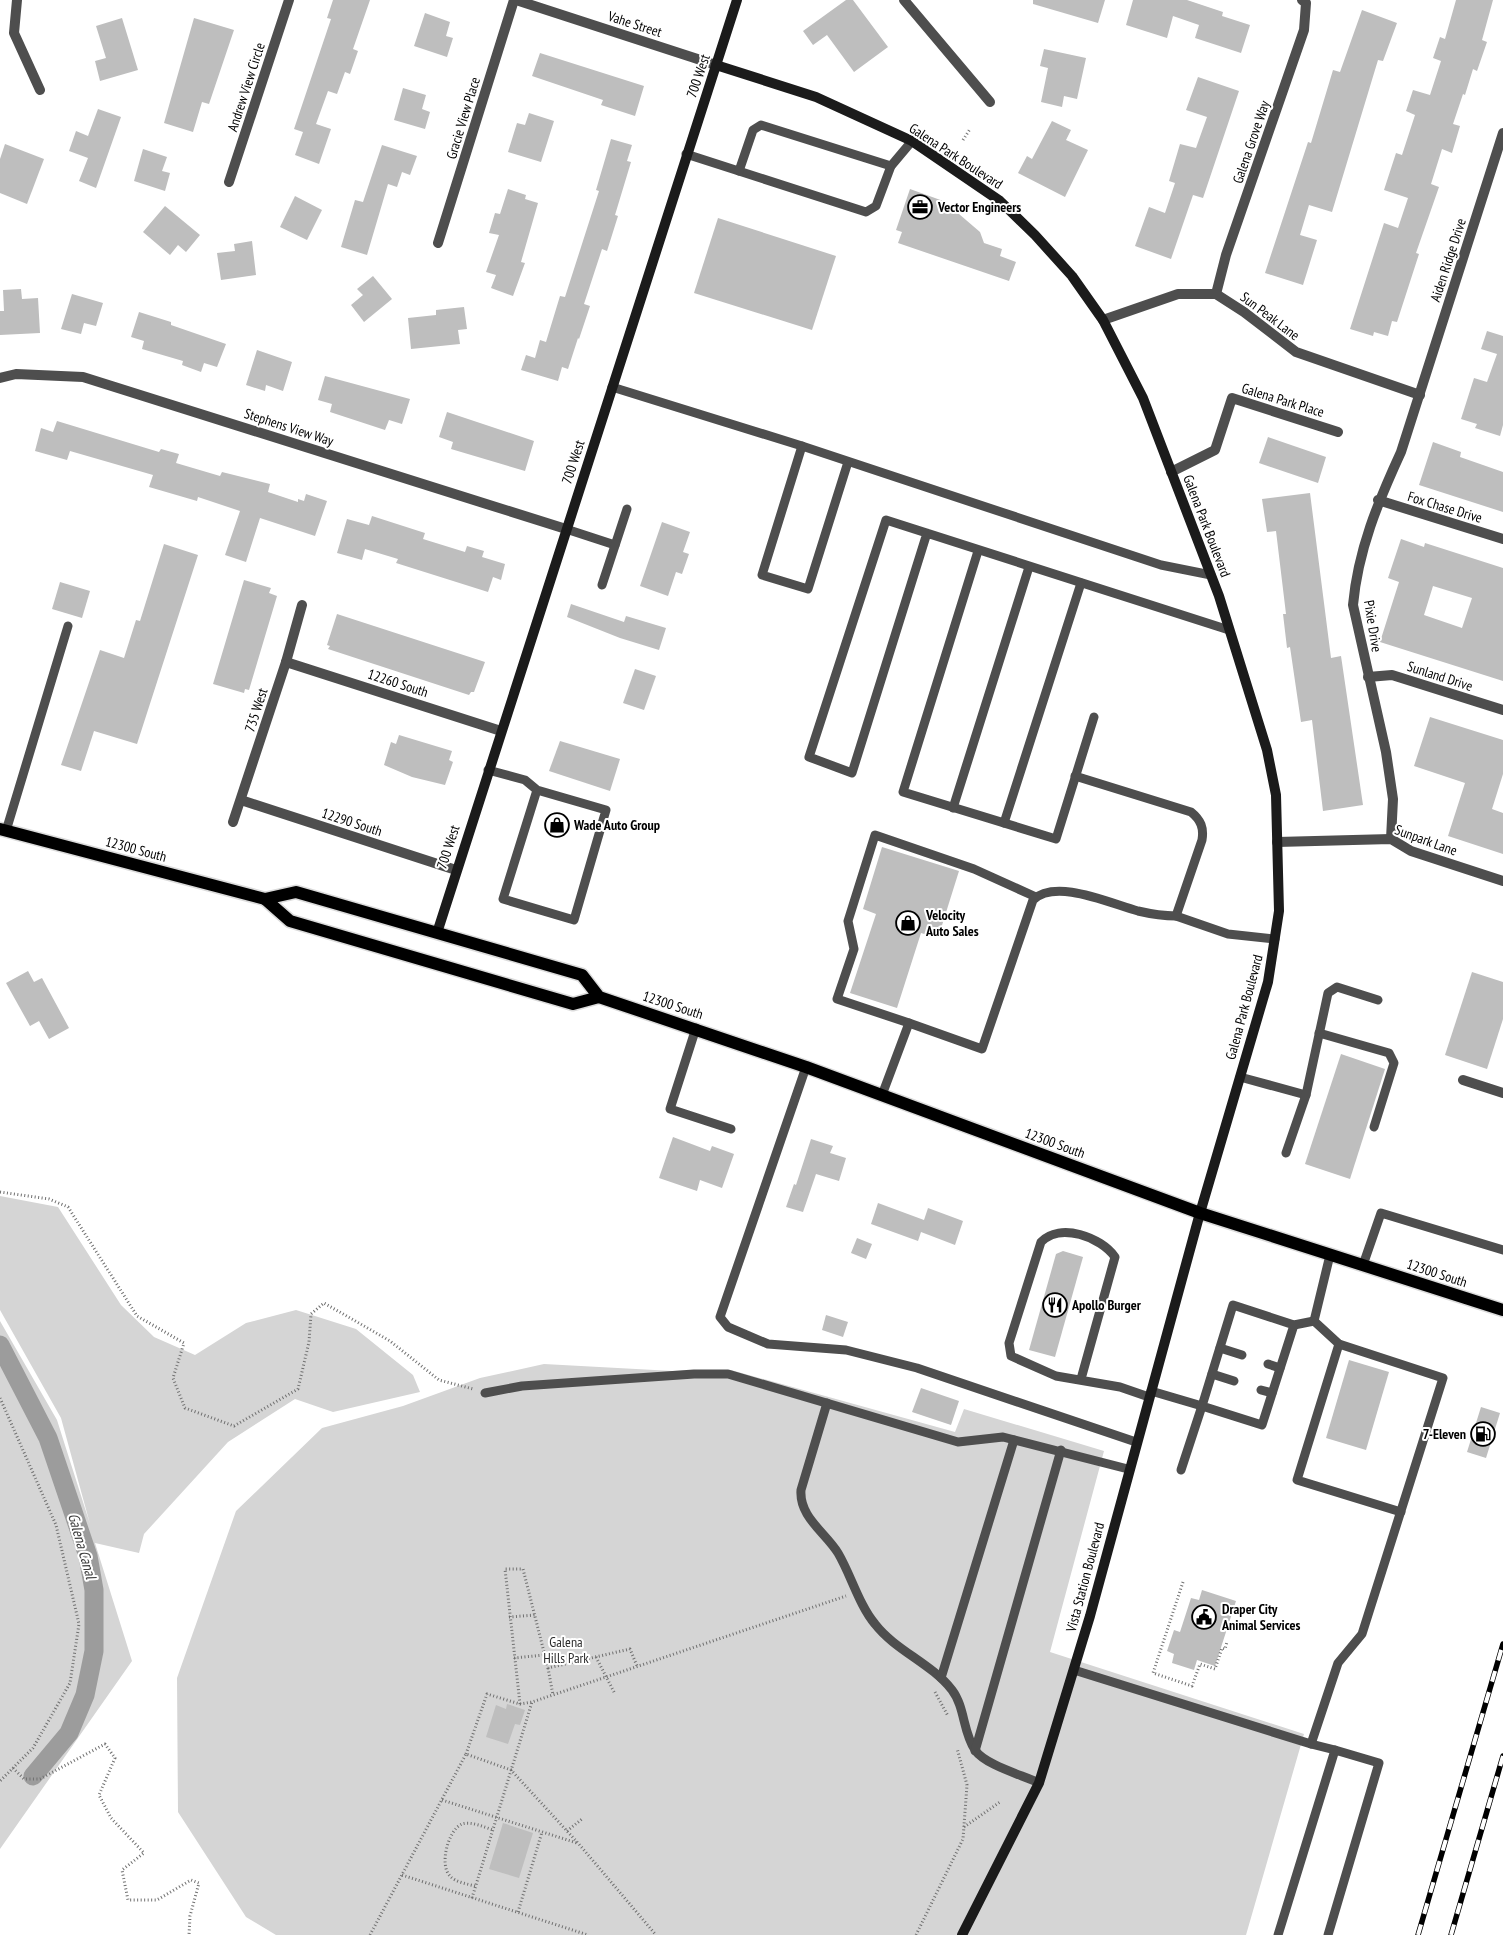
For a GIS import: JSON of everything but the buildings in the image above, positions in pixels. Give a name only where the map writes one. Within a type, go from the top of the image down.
[{"type":"main road","name":"12300 South","points":[[3,830],[265,898],[296,892],[582,975],[599,997]]},
{"type":"main road","name":"12300 South","points":[[265,898],[290,921],[573,1004],[599,997],[696,1028],[1200,1213],[1503,1310]]},
{"type":"street","points":[[17,0],[14,33],[40,90]]},
{"type":"street","name":"Andrew View Circle","points":[[229,182],[289,0]]},
{"type":"street","name":"Vahe Street","points":[[515,0],[716,65]]},
{"type":"street","name":"Gracie View Place","points":[[438,243],[515,0]]},
{"type":"street","name":"700 West","points":[[437,933],[737,0]]},
{"type":"street","points":[[904,0],[990,102]]},
{"type":"street","name":"Galena Grove Way","points":[[1216,294],[1226,255],[1304,30],[1306,3],[1302,0]]},
{"type":"street","name":"Galena Park Boulevard","points":[[716,65],[816,97],[912,141],[1000,201],[1072,276],[1103,320],[1143,398],[1230,630],[1267,750],[1276,795],[1279,911],[1268,982],[1200,1213]]},
{"type":"street","name":"Aiden Ridge Drive","points":[[1420,395],[1503,133]]},
{"type":"street","points":[[1103,320],[1178,294],[1216,294]]},
{"type":"street","name":"Sun Peak Lane","points":[[1216,294],[1244,312],[1296,352],[1420,395]]},
{"type":"street","name":"Stephens View Way","points":[[0,378],[16,374],[82,376],[566,529]]},
{"type":"street","name":"Pixie Drive","points":[[1391,840],[1393,799],[1386,752],[1353,606],[1361,554],[1378,500],[1401,452],[1420,395]]},
{"type":"street","name":"Galena Park Place","points":[[1172,472],[1215,450],[1232,398],[1338,432]]},
{"type":"street","name":"Fox Chase Drive","points":[[1378,500],[1503,539]]},
{"type":"street","name":"735 West","points":[[232,822],[286,662],[302,605]]},
{"type":"street","name":"12260 South","points":[[286,662],[501,731]]},
{"type":"street","name":"Sunland Drive","points":[[1368,677],[1392,674],[1503,710]]},
{"type":"street","name":"12290 South","points":[[240,800],[456,870]]},
{"type":"street","name":"Sunpark Lane","points":[[1277,842],[1391,840],[1411,851],[1503,882]]},
{"type":"street","points":[[1463,1080],[1503,1093]]},
{"type":"street","name":"Vista Station Boulevard","points":[[962,1935],[1038,1783],[1074,1670],[1128,1468],[1200,1213]]},
{"type":"lane","points":[[739,171],[753,130],[760,125],[890,166]]},
{"type":"lane","points":[[686,154],[866,212],[876,206],[890,166],[912,141]]},
{"type":"lane","points":[[612,387],[802,446],[1161,565],[1210,575]]},
{"type":"lane","points":[[802,446],[762,575],[808,589],[848,462]]},
{"type":"lane","points":[[602,584],[627,509]]},
{"type":"lane","points":[[927,533],[852,773],[809,757],[886,520],[927,533],[978,551],[1230,630]]},
{"type":"lane","points":[[566,529],[615,545]]},
{"type":"lane","points":[[978,551],[903,792],[1056,839],[1094,717]]},
{"type":"lane","points":[[953,808],[1029,567]]},
{"type":"lane","points":[[1004,823],[1081,583]]},
{"type":"lane","points":[[3,830],[68,626]]},
{"type":"lane","points":[[488,770],[525,780],[537,790],[606,810],[574,920],[503,899],[537,790]]},
{"type":"lane","points":[[1075,776],[1191,812],[1198,818],[1204,831],[1202,840],[1176,916]]},
{"type":"lane","points":[[1036,897],[982,1049],[838,998],[854,949],[848,921],[875,835],[974,869],[1036,897],[1048,892],[1070,892],[1146,913],[1176,916],[1228,934],[1275,939]]},
{"type":"lane","points":[[1286,1153],[1306,1095],[1328,992],[1336,987],[1378,1000]]},
{"type":"lane","points":[[882,1095],[908,1023]]},
{"type":"lane","points":[[696,1028],[670,1109],[731,1129]]},
{"type":"lane","points":[[1319,1034],[1389,1053],[1394,1063],[1374,1127]]},
{"type":"lane","points":[[806,1067],[720,1317],[728,1327],[768,1344],[846,1350],[916,1368],[1136,1442]]},
{"type":"lane","points":[[1240,1077],[1306,1095]]},
{"type":"lane","points":[[1363,1265],[1381,1213],[1503,1250]]},
{"type":"lane","points":[[1080,1379],[1115,1257],[1109,1249],[1074,1234],[1060,1231],[1047,1236],[1041,1242],[1009,1343],[1010,1356],[1056,1376],[1120,1386],[1202,1406],[1262,1425],[1294,1324]]},
{"type":"lane","points":[[1314,1321],[1330,1255]]},
{"type":"lane","points":[[1182,1470],[1233,1305],[1294,1324],[1314,1321]]},
{"type":"lane","points":[[1311,1744],[1338,1663],[1362,1634],[1443,1378],[1339,1344],[1314,1321]]},
{"type":"lane","points":[[1339,1344],[1297,1480],[1401,1512]]},
{"type":"lane","points":[[1220,1348],[1242,1355]]},
{"type":"lane","points":[[1268,1364],[1280,1368]]},
{"type":"lane","points":[[485,1393],[522,1386],[694,1374],[728,1374],[958,1442],[1003,1436],[1128,1468]]},
{"type":"lane","points":[[1212,1374],[1234,1381]]},
{"type":"lane","points":[[1261,1390],[1272,1393]]},
{"type":"lane","points":[[827,1403],[801,1490],[800,1500],[807,1515],[837,1552],[874,1623],[892,1641],[941,1678],[953,1691],[975,1751],[992,1763],[1038,1783]]},
{"type":"lane","points":[[941,1678],[1014,1440]]},
{"type":"lane","points":[[975,1751],[1061,1450]]},
{"type":"lane","points":[[1074,1670],[1311,1744],[1379,1763],[1328,1935]]},
{"type":"lane","points":[[1278,1935],[1335,1750]]},
{"type":"path","points":[[963,140],[970,128]]},
{"type":"path","points":[[0,1192],[50,1199],[68,1207],[137,1316],[184,1343],[173,1378],[185,1408],[234,1426],[298,1388],[309,1342],[311,1314],[324,1303],[390,1342],[439,1380],[485,1393]]},
{"type":"path","points":[[0,1398],[56,1525],[79,1624],[70,1683],[33,1748],[0,1781]]},
{"type":"path","points":[[520,1704],[505,1569],[523,1569],[553,1695]]},
{"type":"path","points":[[1183,1582],[1154,1673],[1192,1686],[1200,1664],[1215,1669],[1222,1648],[1224,1649],[1227,1642]]},
{"type":"path","points":[[370,1935],[466,1754],[487,1694],[520,1704],[532,1702],[848,1595],[851,1603]]},
{"type":"path","points":[[509,1616],[535,1615]]},
{"type":"path","points":[[548,1668],[630,1650],[637,1666]]},
{"type":"path","points":[[514,1658],[544,1655]]},
{"type":"path","points":[[596,1657],[615,1694]]},
{"type":"path","points":[[928,1686],[936,1692],[950,1720]]},
{"type":"path","points":[[472,1898],[532,1702]]},
{"type":"path","points":[[916,1935],[934,1902],[963,1839],[967,1785],[955,1738]]},
{"type":"path","points":[[13,1768],[24,1779],[40,1779],[105,1744],[115,1758],[100,1795],[111,1818],[144,1853],[122,1870],[128,1900],[157,1900],[191,1880],[199,1883],[190,1916],[189,1935]]},
{"type":"path","points":[[466,1754],[511,1770],[578,1843],[656,1935]]},
{"type":"path","points":[[442,1800],[578,1843]]},
{"type":"path","points":[[964,1827],[1000,1802]]},
{"type":"path","points":[[567,1831],[582,1819]]},
{"type":"path","points":[[475,1886],[452,1878],[446,1871],[444,1859],[453,1831],[461,1824],[471,1823],[493,1830]]},
{"type":"path","points":[[518,1912],[542,1832]]},
{"type":"path","points":[[402,1875],[588,1935]]},
{"type":"green space","points":[[0,1196],[58,1207],[121,1305],[154,1337],[195,1355],[246,1323],[296,1310],[356,1329],[413,1375],[420,1392],[333,1412],[295,1399],[228,1442],[144,1534],[139,1553],[95,1543],[132,1661],[0,1849],[0,1321],[57,1420],[90,1524],[61,1418],[0,1310]]},
{"type":"green space","name":"Galena Hills Park","points":[[544,1364],[673,1371],[731,1370],[955,1432],[964,1409],[1104,1451],[1050,1652],[1304,1734],[1246,1935],[276,1935],[246,1917],[178,1812],[177,1678],[236,1511],[322,1428],[403,1406],[480,1378]]},
{"type":"waterway","name":"Galena Canal","points":[[0,1345],[48,1438],[88,1556],[94,1590],[94,1651],[85,1695],[69,1733],[33,1776]]},
{"type":"railway","points":[[1418,1935],[1503,1644]]},
{"type":"railway","points":[[1451,1935],[1503,1756]]},
{"type":"place","name":"Vector Engineers","points":[[920,207]]},
{"type":"place","name":"Wade Auto Group","points":[[557,825]]},
{"type":"place","name":"Velocity Auto Sales","points":[[908,923]]},
{"type":"place","name":"Apollo Burger","points":[[1055,1305]]},
{"type":"place","name":"7-Eleven","points":[[1483,1434]]},
{"type":"place","name":"Draper City Animal Services","points":[[1204,1617]]}]
